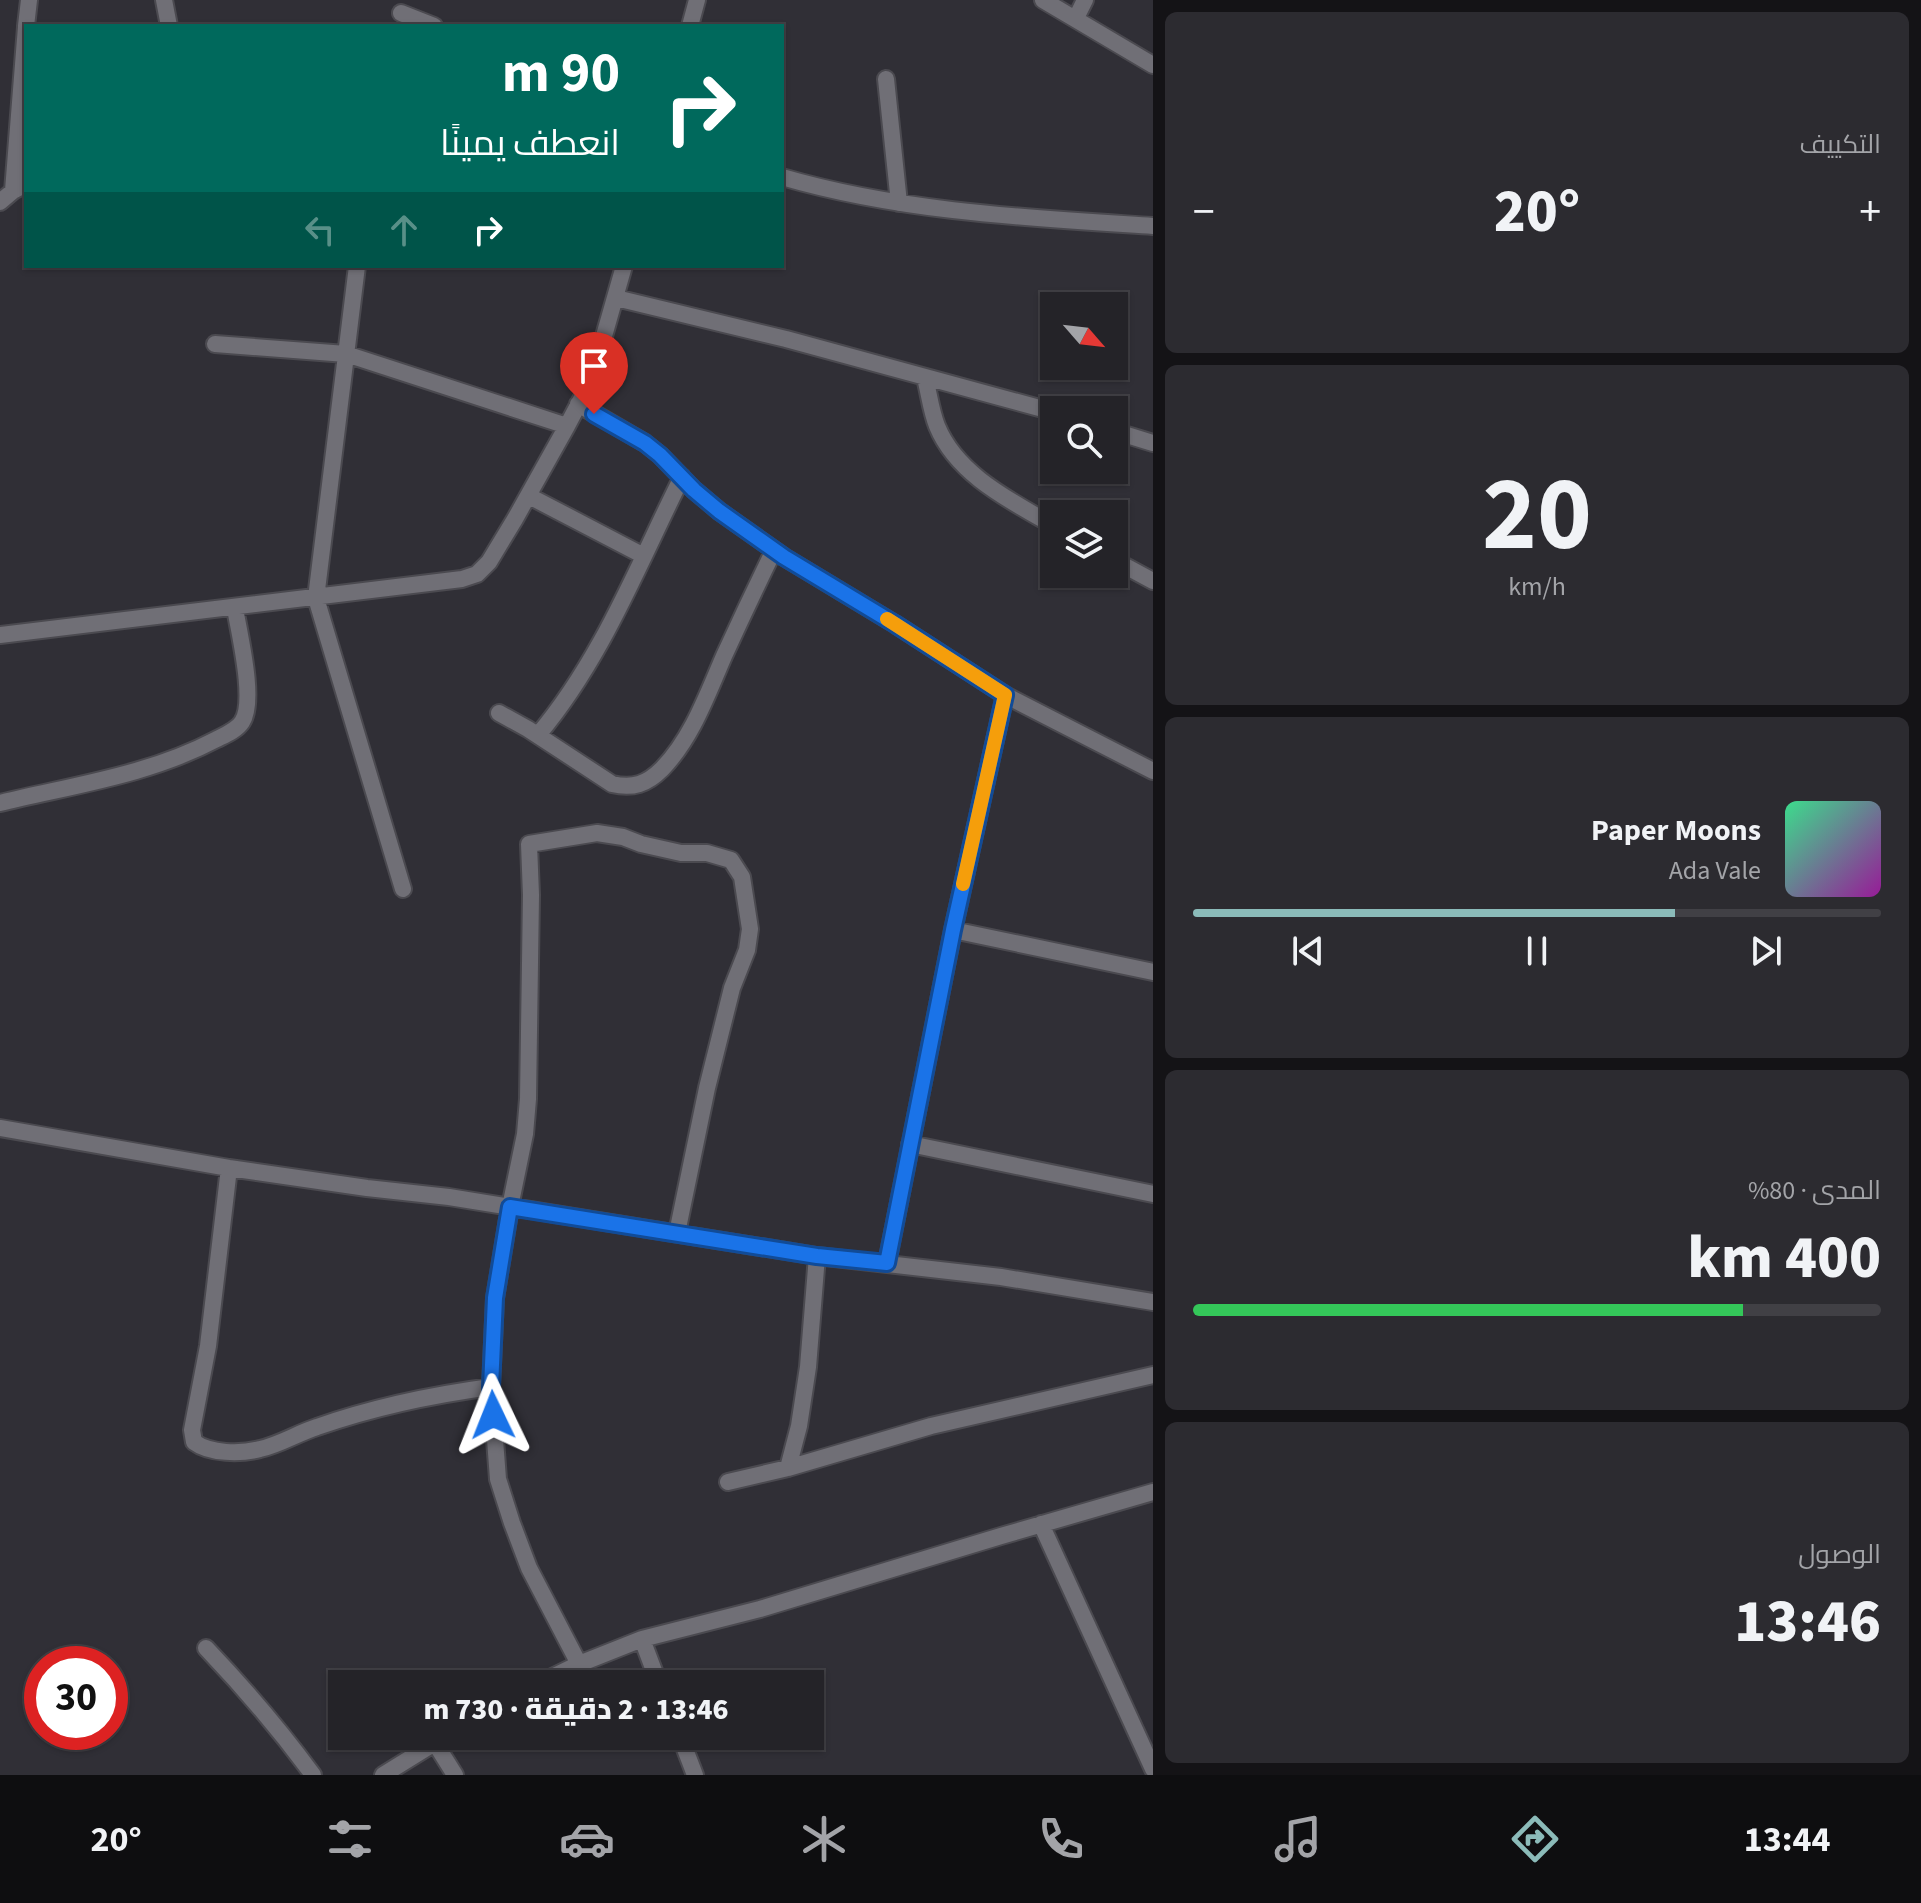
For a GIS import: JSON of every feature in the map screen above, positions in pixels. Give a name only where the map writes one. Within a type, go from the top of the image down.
[{"type":"street","points":[[26,24],[29,0]]},
{"type":"street","points":[[164,0],[169,24]]},
{"type":"street","points":[[691,24],[697,0]]},
{"type":"street","points":[[1043,0],[1153,65]]},
{"type":"street","points":[[1076,18],[1085,0]]},
{"type":"street","points":[[400,13],[429,24]]},
{"type":"street","points":[[13,192],[24,63]]},
{"type":"street","points":[[886,79],[899,203]]},
{"type":"street","points":[[784,178],[823,189],[899,203],[1153,226]]},
{"type":"street","points":[[357,268],[316,598],[403,889]]},
{"type":"street","points":[[0,635],[316,598],[462,579],[477,574],[489,562],[529,496],[578,404],[596,364],[624,268]]},
{"type":"street","points":[[616,298],[786,339],[1040,408]]},
{"type":"street","points":[[215,344],[346,354],[567,426]]},
{"type":"street","points":[[925,378],[937,425],[948,447],[983,482],[1040,518]]},
{"type":"street","points":[[578,404],[645,443],[719,511],[774,550],[1005,695],[1153,771]]},
{"type":"street","points":[[1128,435],[1153,443]]},
{"type":"street","points":[[538,735],[557,713],[593,657],[682,477]]},
{"type":"street","points":[[529,496],[644,556]]},
{"type":"street","points":[[499,713],[612,784],[636,786],[650,778],[661,770],[686,738],[774,550]]},
{"type":"street","points":[[1128,568],[1153,581]]},
{"type":"street","points":[[0,803],[121,776],[172,759],[233,731],[243,722],[247,708],[247,683],[235,608]]},
{"type":"street","points":[[887,1263],[953,930],[1005,695]]},
{"type":"street","points":[[579,1664],[529,1568],[498,1479],[491,1387],[495,1298],[525,1134],[528,1099],[529,844],[597,833],[623,837],[681,853],[707,853],[731,860],[742,877],[750,929],[747,950],[732,988],[707,1088],[677,1233]]},
{"type":"street","points":[[953,930],[1153,972]]},
{"type":"street","points":[[0,1128],[229,1168],[449,1197],[817,1256],[1001,1277],[1153,1302]]},
{"type":"street","points":[[910,1144],[1153,1194]]},
{"type":"street","points":[[229,1168],[208,1346],[192,1430],[194,1442],[218,1451],[259,1450],[315,1427],[379,1408],[445,1393],[491,1387]]},
{"type":"street","points":[[788,1468],[799,1426],[808,1367],[817,1256]]},
{"type":"street","points":[[728,1482],[788,1468],[931,1426],[1153,1375]]},
{"type":"street","points":[[567,1670],[642,1639],[760,1609],[1153,1492]]},
{"type":"street","points":[[1041,1524],[1153,1769]]},
{"type":"street","points":[[642,1639],[654,1670]]},
{"type":"street","points":[[206,1648],[280,1730],[313,1775]]},
{"type":"street","points":[[383,1775],[423,1750]]},
{"type":"street","points":[[445,1750],[455,1775]]},
{"type":"street","points":[[685,1750],[695,1775]]},
{"type":"slow traffic","points":[[887,619],[1005,695],[963,884]]},
{"type":"route","points":[[493,1415],[491,1387],[495,1298],[510,1207],[817,1256],[887,1263],[953,930],[1005,695],[784,557],[719,511],[645,443],[594,414]]}]
